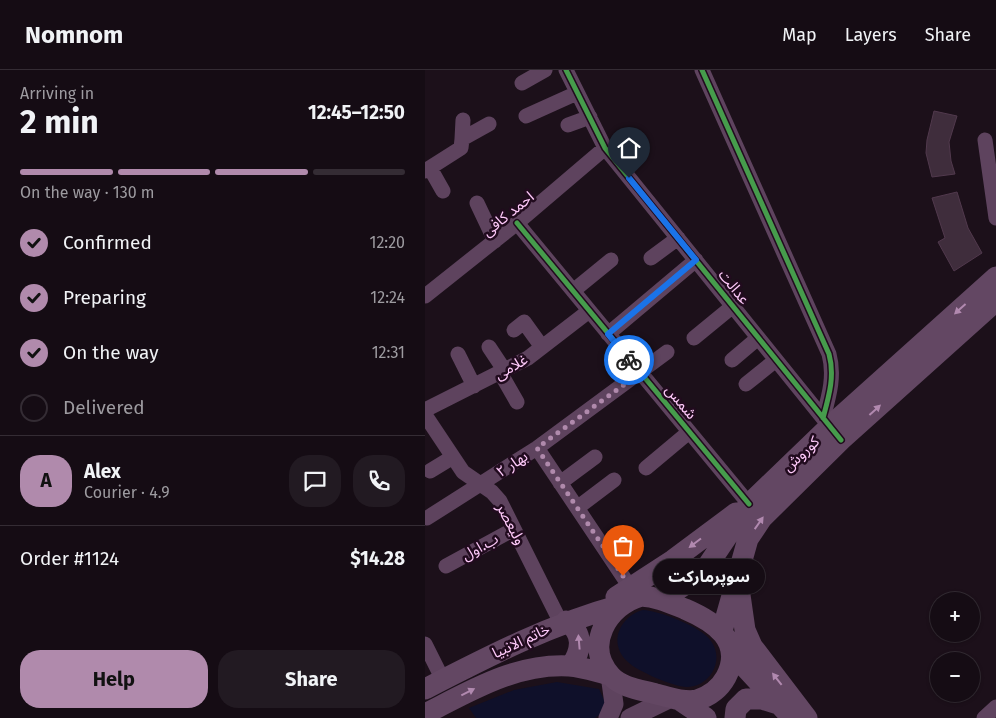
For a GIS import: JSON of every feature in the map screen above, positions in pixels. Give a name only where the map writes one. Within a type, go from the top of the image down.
[{"type":"main road","name":"کوروش","points":[[663,599],[701,574],[749,504],[996,277]]},
{"type":"main road","name":"کوروش","points":[[722,631],[748,539],[831,428],[996,301]]},
{"type":"main road","points":[[731,652],[727,675],[713,692],[703,698],[676,699],[624,685],[611,676],[601,660],[599,638],[605,623],[629,597],[673,560],[749,504]]},
{"type":"main road","points":[[740,567],[740,603],[745,630],[752,646],[807,718]]},
{"type":"main road","points":[[629,597],[653,596],[705,618],[722,631],[731,652],[785,711]]},
{"type":"main road","name":"خاتم الانبیا","points":[[434,684],[506,647],[563,622],[629,597]]},
{"type":"main road","points":[[563,622],[575,629],[580,641],[579,654],[571,666]]},
{"type":"main road","name":"خاتم الانبیا","points":[[425,714],[501,677],[542,668],[571,666],[611,676]]},
{"type":"main road","points":[[676,699],[706,718]]},
{"type":"main road","points":[[735,718],[736,709],[746,699],[762,699],[785,711]]},
{"type":"street","points":[[522,83],[545,70]]},
{"type":"street","name":"عدالت","points":[[566,70],[605,148],[831,428]]},
{"type":"street","points":[[702,70],[829,354],[833,367],[831,428]]},
{"type":"street","points":[[526,116],[577,93]]},
{"type":"street","points":[[568,125],[590,117]]},
{"type":"street","points":[[443,191],[428,170],[461,148],[463,120]]},
{"type":"street","points":[[462,139],[489,124]]},
{"type":"street","points":[[985,140],[996,218]]},
{"type":"street","name":"احمد کافی","points":[[425,296],[517,223],[605,148]]},
{"type":"street","points":[[477,204],[495,241]]},
{"type":"street","name":"شمس","points":[[517,223],[749,504]]},
{"type":"street","points":[[651,258],[678,238]]},
{"type":"street","points":[[573,291],[611,260]]},
{"type":"street","points":[[608,334],[696,260]]},
{"type":"street","points":[[694,338],[733,306]]},
{"type":"street","name":"غلامی","points":[[425,410],[503,373],[542,347],[589,311]]},
{"type":"street","points":[[514,330],[524,322],[542,347]]},
{"type":"street","points":[[731,360],[758,338]]},
{"type":"street","points":[[489,347],[517,402]]},
{"type":"street","name":"بهار ۲","points":[[427,518],[537,448],[667,352]]},
{"type":"street","points":[[457,354],[475,386]]},
{"type":"street","points":[[746,384],[776,360]]},
{"type":"street","name":"ولیعصر","points":[[428,425],[463,472],[481,484],[500,501],[563,622]]},
{"type":"street","points":[[646,468],[689,432]]},
{"type":"street","points":[[537,448],[577,508],[629,597]]},
{"type":"street","points":[[430,471],[453,457]]},
{"type":"street","points":[[560,483],[595,457]]},
{"type":"street","points":[[577,508],[614,480]]},
{"type":"street","name":"ب.اول","points":[[446,566],[514,529]]},
{"type":"street","points":[[425,644],[434,684]]},
{"type":"street","points":[[608,718],[614,704],[611,676]]},
{"type":"street","points":[[630,718],[676,699]]},
{"type":"street","points":[[984,718],[996,707]]},
{"type":"shaded area","points":[[643,610],[660,613],[690,625],[711,641],[715,648],[716,664],[708,677],[695,686],[681,686],[647,674],[628,662],[618,647],[617,639],[619,632],[628,618]]},
{"type":"shaded area","points":[[557,682],[599,689],[605,702],[602,713],[595,718],[476,718],[469,708],[514,690]]},
{"type":"building","points":[[934,111],[957,116],[949,142],[951,161],[955,174],[932,177],[926,153]]},
{"type":"building","points":[[957,192],[968,228],[982,253],[954,271],[938,242],[945,238],[932,198]]},
{"type":"cycle path","points":[[566,70],[605,148],[841,440]]},
{"type":"cycle path","points":[[702,70],[829,354],[831,378],[823,418]]},
{"type":"cycle path","points":[[517,223],[749,504]]},
{"type":"way so far","points":[[623,576],[537,448],[640,373],[629,360]]},
{"type":"place","name":"سوپرمارکت","points":[[623,576]]},
{"type":"route","points":[[629,178],[696,260],[608,334],[629,360]]}]
